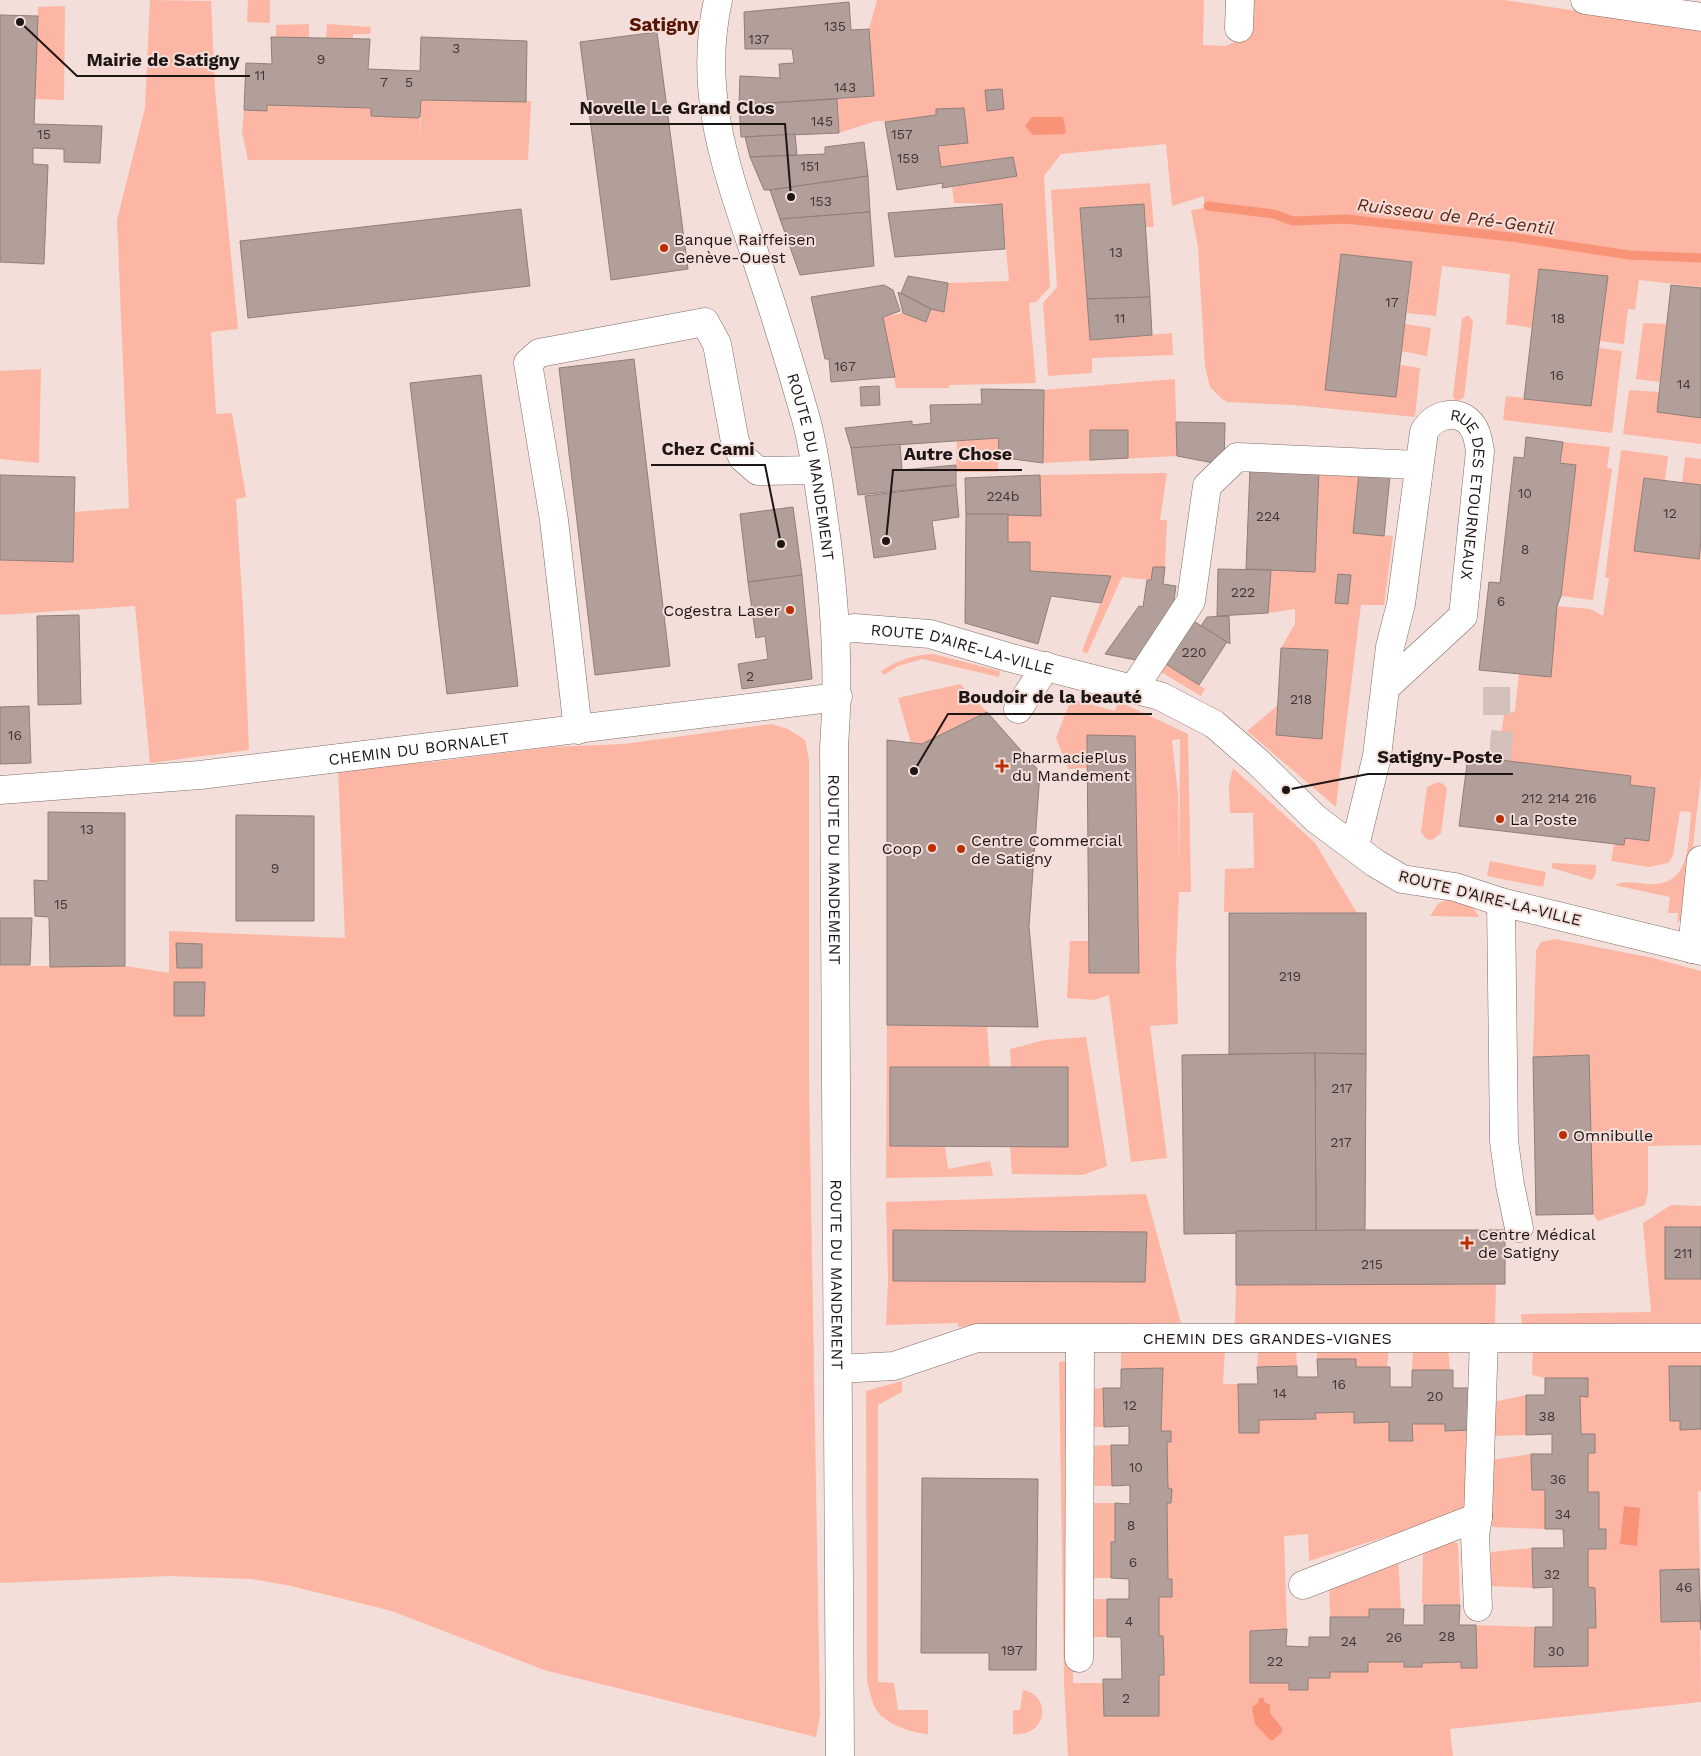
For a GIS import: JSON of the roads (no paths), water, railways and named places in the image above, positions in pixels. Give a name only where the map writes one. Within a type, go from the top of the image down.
[{"type":"street","name":"ROUTE DU MANDEMENT","points":[[718,0],[710,45],[710,65],[721,148],[787,353],[806,421],[816,470],[832,580],[836,631],[838,697],[834,756],[840,1756]]},
{"type":"street","points":[[1238,28],[1240,0]]},
{"type":"street","points":[[1585,0],[1701,17]]},
{"type":"street","points":[[578,730],[554,520],[528,363],[539,353],[705,322],[717,344],[729,417],[735,442],[742,458],[758,471],[816,470]]},
{"type":"street","name":"RUE DES ETOURNEAUX","points":[[1355,846],[1377,756],[1385,688],[1390,647],[1401,604],[1424,432],[1429,423],[1444,416],[1455,416],[1468,421],[1477,434],[1480,451],[1463,616],[1385,688]]},
{"type":"street","points":[[1134,688],[1191,601],[1207,486],[1237,457],[1419,465]]},
{"type":"street","name":"ROUTE D'AIRE-LA-VILLE","points":[[836,631],[854,628],[930,634],[1134,688],[1178,704],[1214,724],[1259,763],[1316,820],[1355,846],[1374,863],[1402,879],[1455,887],[1501,902],[1696,950]]},
{"type":"street","points":[[1018,709],[1046,666]]},
{"type":"street","name":"CHEMIN DU BORNALET","points":[[0,790],[200,775],[838,697]]},
{"type":"street","points":[[1696,950],[1701,860]]},
{"type":"street","points":[[1501,902],[1504,1141],[1510,1185],[1519,1228]]},
{"type":"street","name":"CHEMIN DES GRANDES-VIGNES","points":[[838,1369],[894,1366],[976,1338],[1080,1340],[1701,1338]]},
{"type":"street","points":[[1478,1607],[1475,1535],[1478,1517],[1484,1338]]},
{"type":"street","points":[[1080,1340],[1080,1658]]},
{"type":"street","points":[[1303,1585],[1478,1517]]},
{"type":"waterway","name":"Ruisseau de Pré-Gentil","points":[[1208,206],[1274,214],[1293,221],[1346,219],[1511,237],[1629,255],[1701,258]]},
{"type":"tunnel","points":[[1483,701],[1510,701]]},
{"type":"tunnel","points":[[1490,744],[1512,746]]},
{"type":"place","name":"Mairie de Satigny","points":[[20,22]]},
{"type":"place","name":"Novelle Le Grand Clos","points":[[791,197]]},
{"type":"place","name":"Banque Raiffeisen Genève-Ouest","points":[[664,248]]},
{"type":"place","name":"Autre Chose","points":[[886,541]]},
{"type":"place","name":"Chez Cami","points":[[781,544]]},
{"type":"place","name":"Cogestra Laser","points":[[790,610]]},
{"type":"place","name":"PharmaciePlus du Mandement","points":[[1002,766]]},
{"type":"place","name":"Boudoir de la beauté","points":[[914,771]]},
{"type":"place","name":"Satigny-Poste","points":[[1286,790]]},
{"type":"place","name":"La Poste","points":[[1500,819]]},
{"type":"place","name":"Coop","points":[[932,848]]},
{"type":"place","name":"Centre Commercial de Satigny","points":[[961,849]]},
{"type":"place","name":"Omnibulle","points":[[1563,1135]]},
{"type":"place","name":"Centre Médical de Satigny","points":[[1467,1243]]},
{"type":"district","name":"Satigny","points":[[664,24]]}]
